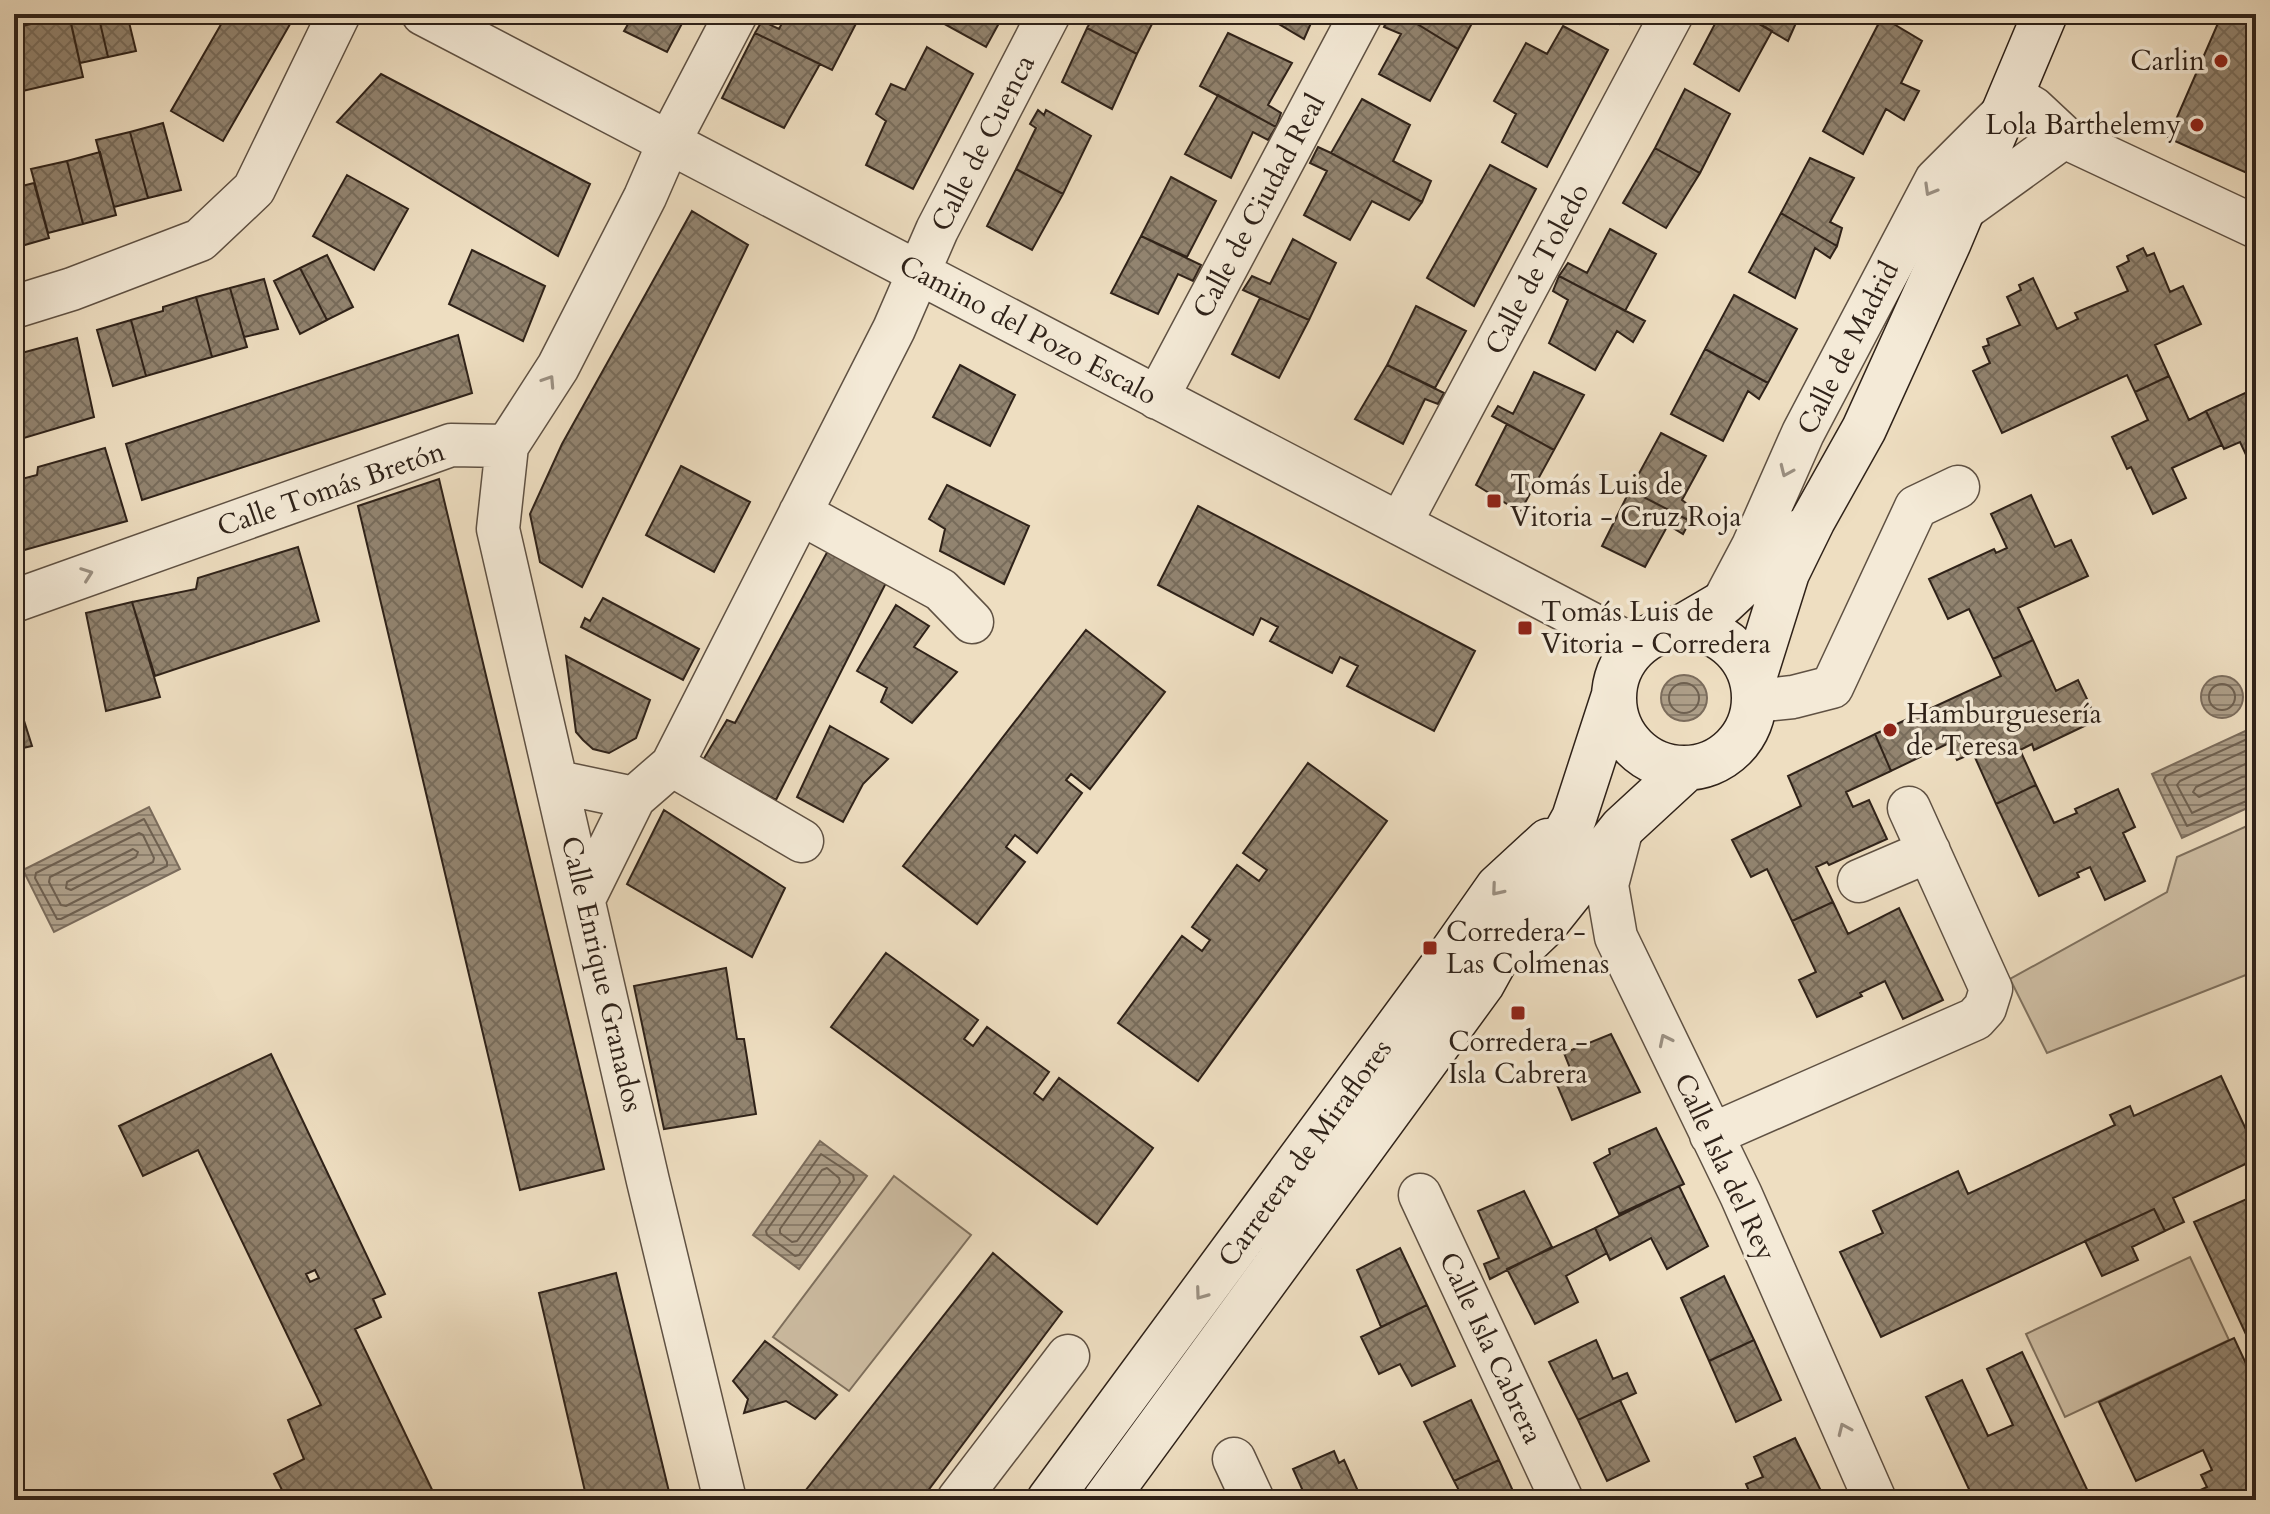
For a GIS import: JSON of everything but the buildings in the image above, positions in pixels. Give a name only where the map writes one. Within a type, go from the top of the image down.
[{"type":"main road","points":[[1954,227],[2045,14]]},
{"type":"main road","name":"Calle de Madrid","points":[[1754,691],[1787,573],[1864,429],[1954,227]]},
{"type":"main road","name":"Calle de Madrid","points":[[1682,627],[1723,603],[1813,520]]},
{"type":"main road","points":[[1682,627],[1701,629],[1719,636],[1735,647],[1746,663],[1754,691],[1751,722],[1741,740],[1726,755],[1707,765],[1686,769],[1663,766],[1643,755],[1626,738],[1616,718],[1614,695],[1623,662],[1634,646],[1664,630],[1682,627]]},
{"type":"main road","name":"Carretera de Miraflores","points":[[1105,1500],[1482,984],[1574,818],[1614,695]]},
{"type":"main road","name":"Carretera de Miraflores","points":[[1482,984],[1543,927],[1622,828],[1686,769]]},
{"type":"main road","name":"Carretera de Miraflores","points":[[1049,1500],[1498,887],[1574,818]]},
{"type":"street","points":[[14,307],[72,289],[200,240],[254,189],[339,14]]},
{"type":"street","name":"Camino del Pozo Escalo","points":[[423,14],[1634,646]]},
{"type":"street","points":[[507,446],[558,367],[736,14]]},
{"type":"street","name":"Calle de Cuenca","points":[[672,765],[894,329],[937,230],[1049,14]]},
{"type":"street","name":"Calle de Ciudad Real","points":[[1157,398],[1361,14]]},
{"type":"street","name":"Calle de Toledo","points":[[1400,524],[1672,14]]},
{"type":"street","points":[[2007,104],[2033,108],[2064,137],[2256,227]]},
{"type":"street","name":"Calle de Madrid","points":[[1723,603],[1753,546],[1803,433],[1936,180],[2007,104]]},
{"type":"street","points":[[1954,227],[2064,137]]},
{"type":"street","name":"Calle Tomás Bretón","points":[[14,601],[451,445],[507,446]]},
{"type":"street","name":"Calle Enrique Granados","points":[[507,446],[498,529],[725,1500]]},
{"type":"street","points":[[1754,691],[1793,697],[1832,687],[1916,507],[1958,487]]},
{"type":"street","points":[[800,513],[941,590],[972,622]]},
{"type":"street","points":[[585,897],[634,798],[672,765],[802,841]]},
{"type":"street","points":[[558,782],[634,798]]},
{"type":"street","points":[[1711,1135],[1975,1019],[1985,1008],[1991,989],[1909,808]]},
{"type":"street","name":"Calle Isla del Rey","points":[[1622,828],[1607,885],[1616,937],[1741,1195],[1875,1500]]},
{"type":"street","points":[[1859,881],[1929,851]]},
{"type":"street","name":"Calle Isla Cabrera","points":[[1420,1195],[1562,1500]]},
{"type":"street","points":[[958,1500],[1068,1356]]},
{"type":"street","points":[[1234,1459],[1253,1500]]},
{"type":"shaded area","points":[[2256,822],[2256,971],[2047,1053],[2010,979],[2167,892],[2177,857]]},
{"type":"shaded area","points":[[894,1176],[971,1235],[849,1391],[773,1337]]},
{"type":"shaded area","points":[[2190,1257],[2229,1340],[2065,1417],[2026,1334]]},
{"type":"water","points":[[1684,675],[1700,682],[1707,698],[1700,714],[1684,721],[1668,714],[1661,698],[1668,682]]},
{"type":"water","points":[[2222,676],[2237,682],[2243,697],[2237,712],[2222,718],[2207,712],[2201,697],[2207,682]]},
{"type":"water","points":[[2256,726],[2256,804],[2182,838],[2152,774]]},
{"type":"water","points":[[149,807],[180,869],[54,932],[23,870]]},
{"type":"water","points":[[820,1141],[867,1176],[799,1269],[753,1235]]},
{"type":"place","name":"Carlin","points":[[2221,61]]},
{"type":"place","name":"Lola Barthelemy","points":[[2197,125]]},
{"type":"place","name":"Tomás Luis de Vitoria - Cruz Roja","points":[[1494,501]]},
{"type":"place","name":"Tomás Luis de Vitoria - Corredera","points":[[1525,628]]},
{"type":"place","name":"Hamburguesería de Teresa","points":[[1890,730]]},
{"type":"place","name":"Corredera - Las Colmenas","points":[[1430,948]]},
{"type":"place","name":"Corredera - Isla Cabrera","points":[[1518,1013]]}]
